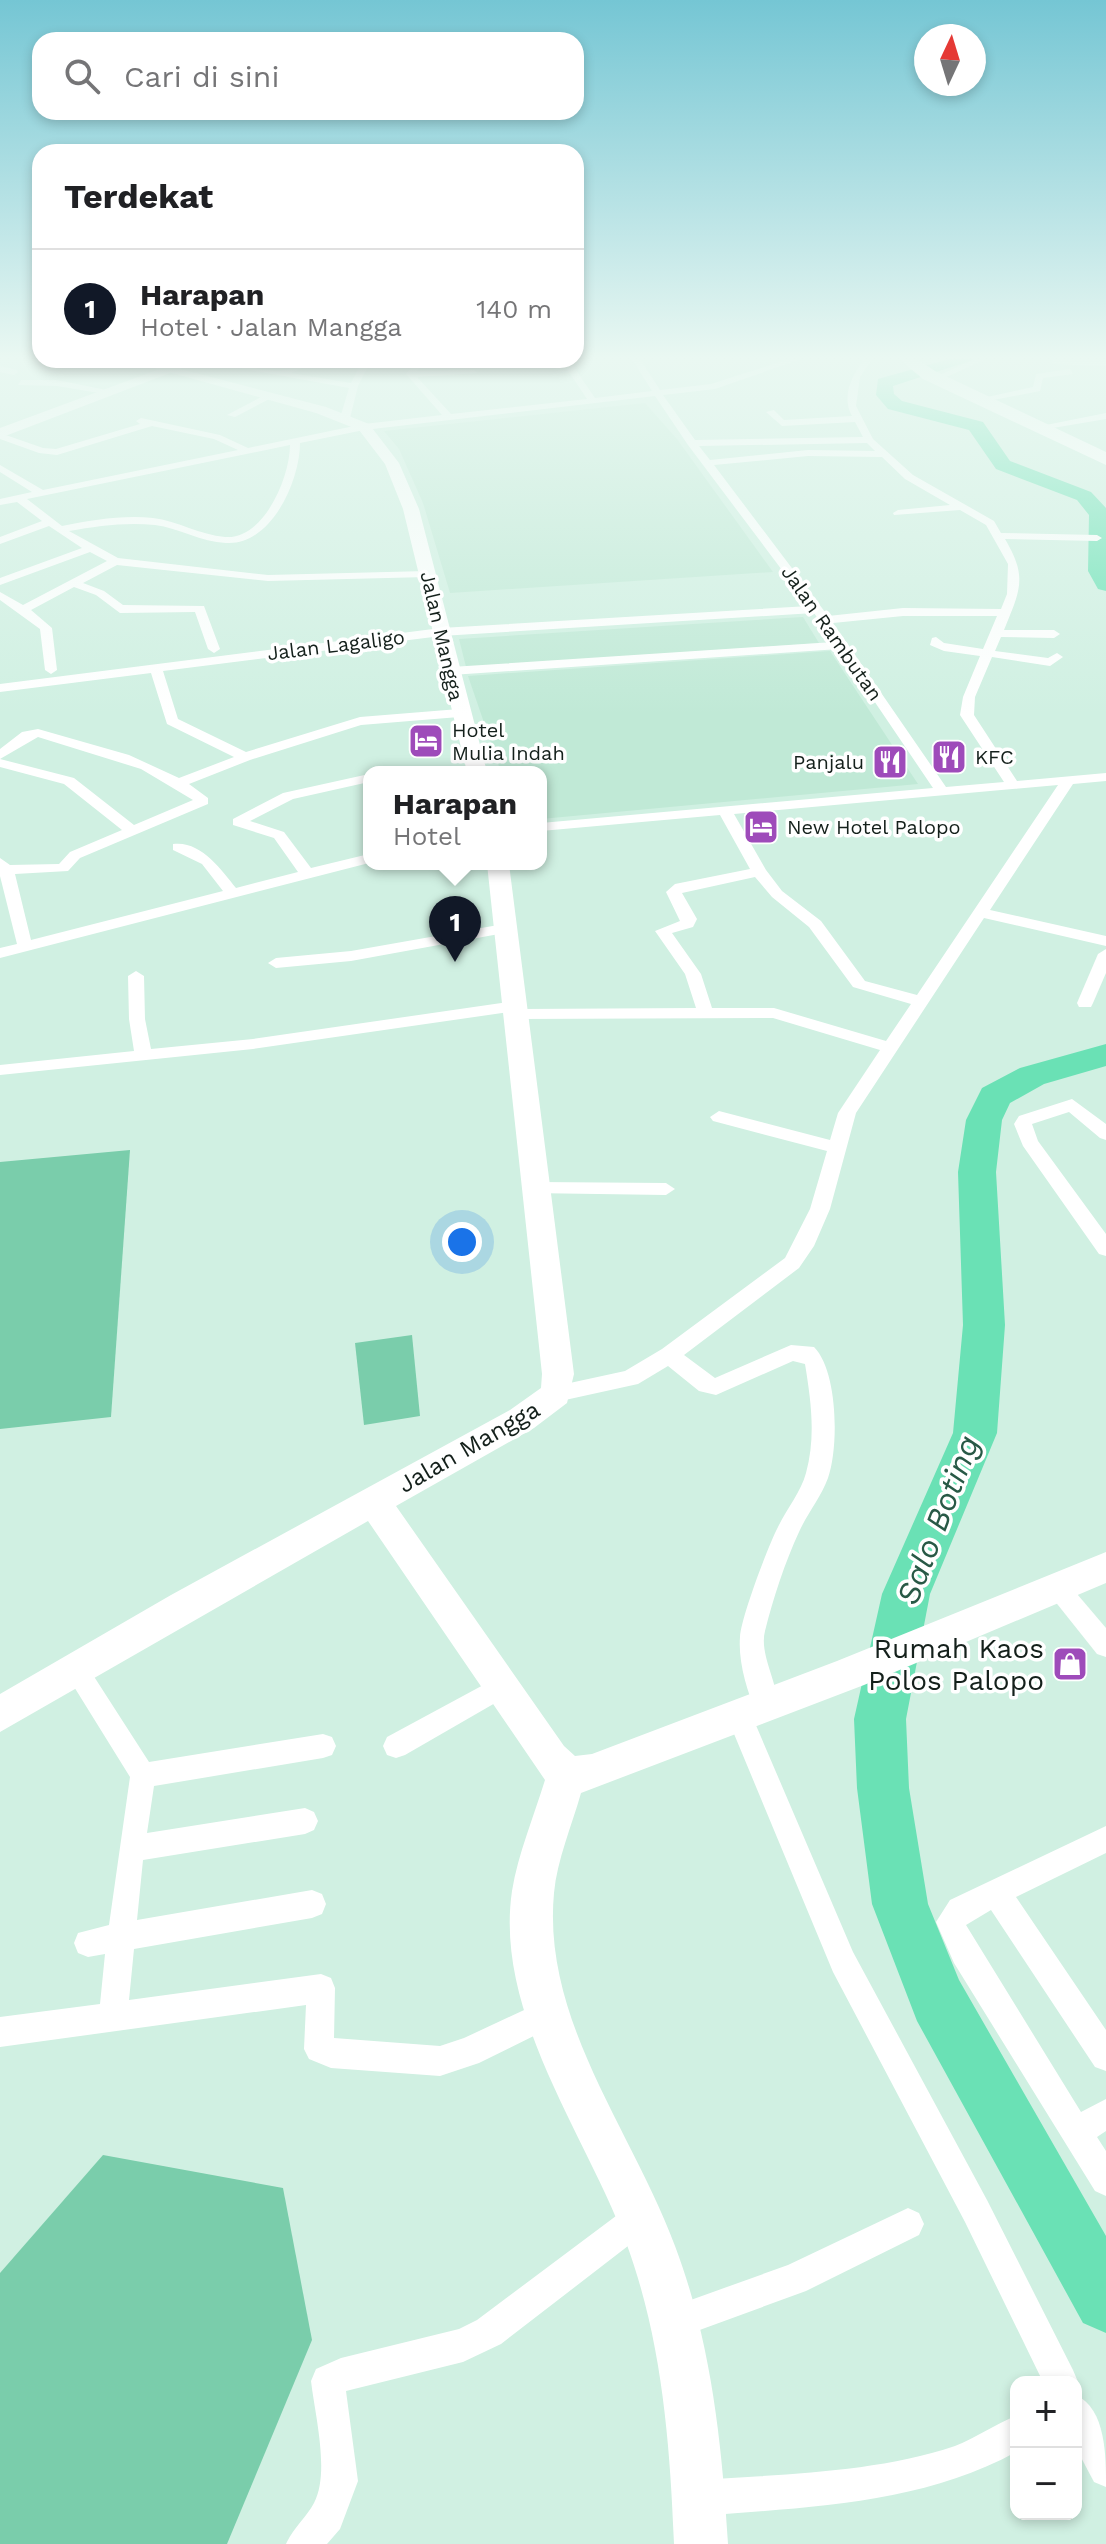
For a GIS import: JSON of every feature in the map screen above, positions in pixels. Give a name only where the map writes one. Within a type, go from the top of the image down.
[{"type":"street","points":[[16,478],[40,493]]},
{"type":"street","points":[[0,502],[111,478]]},
{"type":"street","points":[[0,541],[55,526],[159,522],[227,540],[243,539],[271,513],[287,478]]},
{"type":"street","name":"Jalan Mangga","points":[[400,478],[475,766]]},
{"type":"street","name":"Jalan Rambutan","points":[[719,478],[817,610],[942,791]]},
{"type":"street","points":[[910,478],[990,523],[1014,564],[1013,594],[969,697],[967,715],[1013,785]]},
{"type":"street","points":[[19,498],[89,549],[115,561],[268,578],[427,574]]},
{"type":"street","points":[[898,513],[965,507]]},
{"type":"street","points":[[999,536],[1097,538]]},
{"type":"street","points":[[0,582],[89,549]]},
{"type":"street","points":[[23,610],[115,561]]},
{"type":"street","points":[[0,564],[20,576]]},
{"type":"street","points":[[76,584],[100,593],[120,609],[200,608],[209,654]]},
{"type":"street","points":[[0,595],[46,628],[51,670]]},
{"type":"street","name":"Jalan Lagaligo","points":[[0,676],[440,626],[692,612],[1005,613]]},
{"type":"street","points":[[997,633],[1054,634]]},
{"type":"street","points":[[936,641],[938,646],[1051,662],[1057,657]]},
{"type":"street","points":[[451,671],[841,645]]},
{"type":"street","name":"Jalan Lagaligo","points":[[0,688],[156,669],[209,654]]},
{"type":"street","points":[[156,669],[172,721],[245,757]]},
{"type":"street","points":[[178,783],[245,757],[360,721],[459,713]]},
{"type":"street","points":[[0,755],[27,735],[38,733],[118,756],[178,783],[202,802],[75,855],[63,868],[3,866],[25,946]]},
{"type":"street","points":[[0,763],[69,781],[134,832]]},
{"type":"street","points":[[547,826],[1106,777]]},
{"type":"street","points":[[307,874],[279,835],[238,822],[288,796],[363,779]]},
{"type":"street","points":[[556,1394],[630,1378],[669,1355],[771,1281],[799,1254],[820,1209],[847,1113],[1068,781]]},
{"type":"street","points":[[724,809],[759,872],[777,894],[815,924],[859,984],[922,1002]]},
{"type":"street","points":[[178,847],[207,861],[233,894]]},
{"type":"street","points":[[0,953],[363,860]]},
{"type":"street","name":"Jalan Mangga","points":[[0,1714],[522,1419],[556,1394],[558,1374],[499,870]]},
{"type":"street","points":[[705,1011],[693,973],[663,931],[687,924],[689,919],[674,892],[680,887],[759,872]]},
{"type":"street","points":[[982,913],[1106,941]]},
{"type":"street","points":[[276,963],[351,956],[504,929]]},
{"type":"street","points":[[1085,1003],[1106,954]]},
{"type":"street","points":[[136,976],[137,1019],[143,1054]]},
{"type":"street","points":[[0,1070],[253,1044],[516,1010],[705,1011],[784,1015],[891,1048]]},
{"type":"street","points":[[1106,1134],[1072,1105],[1023,1121],[1029,1142],[1106,1249]]},
{"type":"street","points":[[719,1117],[835,1147]]},
{"type":"street","points":[[537,1188],[666,1189]]},
{"type":"street","points":[[669,1355],[707,1385],[716,1387],[791,1353],[807,1353],[815,1361],[825,1427],[817,1477],[787,1532],[752,1634],[752,1654],[843,1962],[976,2211],[1058,2376]]},
{"type":"street","points":[[374,1502],[500,1687],[566,1775]]},
{"type":"street","points":[[566,1775],[592,1773],[768,1706],[968,1627],[1106,1567]]},
{"type":"street","points":[[1058,1588],[1106,1646]]},
{"type":"street","points":[[75,1669],[143,1775],[131,1849],[113,2017]]},
{"type":"street","points":[[396,1746],[500,1687]]},
{"type":"street","points":[[143,1775],[323,1746]]},
{"type":"street","points":[[566,1775],[536,1877],[531,1907],[538,1976],[593,2122],[645,2232],[673,2314],[698,2468],[700,2521],[812,2489],[956,2462],[1010,2436]]},
{"type":"street","points":[[131,1849],[305,1821]]},
{"type":"street","points":[[1106,1839],[960,1910],[953,1916],[950,1928],[1106,2180]]},
{"type":"street","points":[[997,1894],[1106,2056]]},
{"type":"street","points":[[88,1943],[312,1904]]},
{"type":"street","points":[[0,2032],[321,1988],[319,2049],[331,2053],[440,2061],[468,2052],[550,2013]]},
{"type":"street","points":[[1076,2132],[1106,2114]]},
{"type":"street","points":[[673,2314],[794,2279],[908,2224]]},
{"type":"street","points":[[304,2544],[327,2516],[340,2481],[328,2394],[330,2380],[463,2345],[489,2332],[645,2232]]},
{"type":"street","points":[[1082,2424],[1106,2470]]},
{"type":"shaded area","points":[[412,478],[705,478],[773,572],[450,593],[423,503]]},
{"type":"shaded area","points":[[803,617],[819,643],[466,667],[459,639]]},
{"type":"shaded area","points":[[830,651],[918,784],[547,818],[547,766],[499,766],[468,676]]},
{"type":"green space","points":[[130,1150],[111,1417],[0,1429],[0,1162]]},
{"type":"green space","points":[[412,1335],[420,1416],[364,1425],[355,1343]]},
{"type":"green space","points":[[103,2155],[283,2188],[312,2340],[227,2544],[0,2544],[0,2273]]},
{"type":"waterway","name":"Salo Boting","points":[[1036,478],[1084,496],[1100,514],[1099,571],[1106,584]]},
{"type":"waterway","name":"Salo Boting","points":[[1106,1055],[1032,1076],[995,1096],[984,1120],[977,1172],[984,1325],[975,1433],[906,1594],[880,1719],[883,1788],[900,1904],[938,2000],[1106,2300]]},
{"type":"place","name":"Hotel Mulia Indah","points":[[426,741]]},
{"type":"place","name":"KFC","points":[[949,757]]},
{"type":"place","name":"Panjalu","points":[[890,762]]},
{"type":"place","name":"New Hotel Palopo","points":[[761,827]]},
{"type":"place","name":"Harapan","points":[[455,962]]},
{"type":"place","name":"Rumah Kaos Polos Palopo","points":[[1070,1664]]}]
